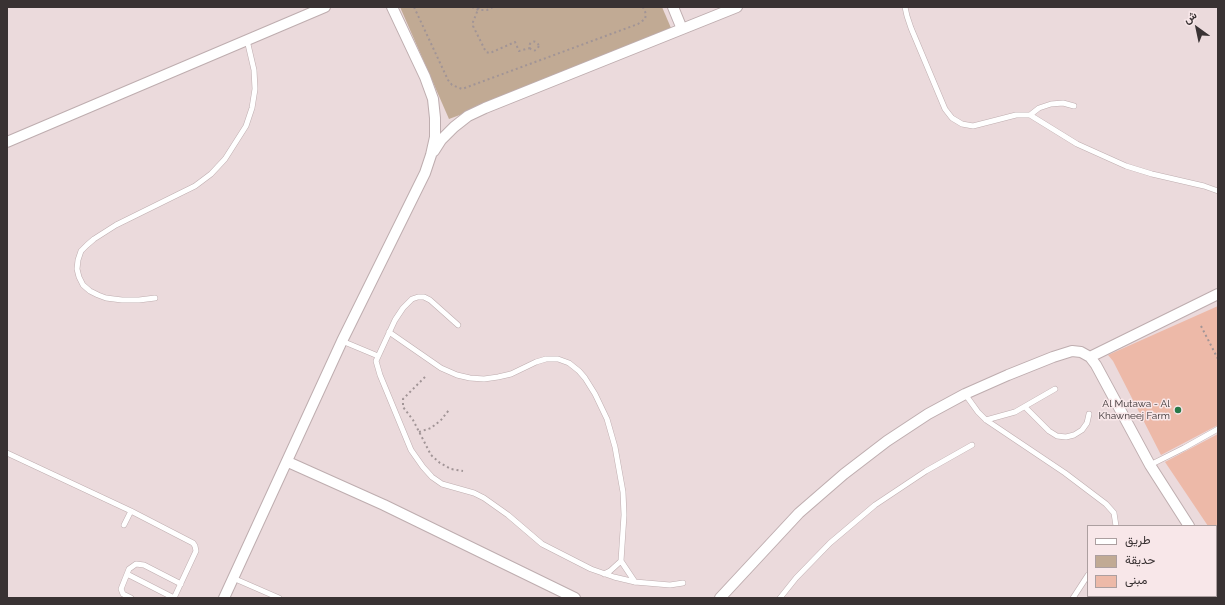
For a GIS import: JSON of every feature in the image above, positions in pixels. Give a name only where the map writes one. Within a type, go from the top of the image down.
[{"type":"street","points":[[7,142],[325,7]]},
{"type":"street","points":[[224,598],[288,462],[342,341],[425,173],[431,155],[435,137],[433,99],[425,77],[392,7]]},
{"type":"street","points":[[673,7],[682,28]]},
{"type":"street","points":[[431,155],[441,140],[468,116],[734,8]]},
{"type":"street","points":[[1090,357],[1218,294]]},
{"type":"street","points":[[720,598],[799,513],[844,474],[887,441],[922,418],[965,394],[1008,375],[1072,351],[1081,352],[1090,357],[1102,374],[1150,465],[1188,525]]},
{"type":"street","points":[[288,462],[404,514],[575,598]]},
{"type":"lane","points":[[905,7],[911,28],[945,109],[952,118],[962,124],[973,126],[1003,117],[1030,115],[1077,144],[1126,166],[1218,191]]},
{"type":"lane","points":[[156,298],[122,300],[106,298],[90,291],[83,285],[77,269],[81,251],[87,244],[116,225],[195,186],[211,174],[225,159],[246,126],[252,108],[255,89],[254,70],[247,40]]},
{"type":"lane","points":[[1030,115],[1039,108],[1051,104],[1063,103],[1074,106]]},
{"type":"lane","points":[[458,325],[430,300],[424,297],[412,299],[403,308],[395,320],[376,361],[380,375],[411,450],[423,467],[442,484],[474,493],[484,498],[508,515],[542,544],[591,569],[635,582],[670,585],[683,583]]},
{"type":"lane","points":[[389,332],[441,368],[457,375],[484,379],[498,377],[511,374],[536,362],[546,359],[558,359],[569,363],[585,378],[595,394],[607,420],[615,447],[623,492],[624,515],[621,561],[635,582]]},
{"type":"lane","points":[[342,341],[378,356]]},
{"type":"lane","points":[[986,420],[1015,412],[1055,389]]},
{"type":"lane","points":[[965,394],[986,420],[1098,497],[1114,513],[1116,525]]},
{"type":"lane","points":[[1025,407],[1049,431],[1057,436],[1066,437],[1074,435],[1082,430],[1087,423],[1089,414]]},
{"type":"lane","points":[[1150,465],[1218,429]]},
{"type":"lane","points":[[780,598],[796,578],[830,543],[875,505],[926,471],[972,445]]},
{"type":"lane","points":[[7,453],[131,511],[193,542],[195,546],[196,551],[174,598],[126,574]]},
{"type":"lane","points":[[124,525],[131,511]]},
{"type":"lane","points":[[604,574],[610,571],[621,561]]},
{"type":"lane","points":[[131,598],[123,594],[121,589],[126,574],[132,566],[140,564],[181,584]]},
{"type":"lane","points":[[1073,598],[1087,577]]},
{"type":"lane","points":[[233,578],[279,598]]},
{"type":"path","points":[[414,7],[448,80],[452,85],[462,89],[638,24],[645,19],[646,14],[642,7]]},
{"type":"path","points":[[472,7],[487,10],[493,7]]},
{"type":"path","points":[[479,8],[473,22],[473,26],[486,52],[490,53],[515,42],[521,52],[530,48],[536,50],[538,45],[536,42],[531,42],[530,48]]},
{"type":"path","points":[[1201,326],[1218,359]]},
{"type":"path","points":[[425,377],[406,396],[402,403],[403,406],[431,455],[440,463],[451,469],[463,471]]},
{"type":"path","points":[[419,432],[431,428],[441,420],[449,410]]},
{"type":"green space","points":[[400,7],[662,7],[674,35],[449,119]]},
{"type":"building","name":"Al Mutawa - Al Khawneej Farm","points":[[1218,306],[1218,425],[1161,455],[1113,361],[1108,355]]},
{"type":"building","points":[[1218,434],[1218,526],[1207,525],[1165,462]]},
{"type":"place","name":"Al Mutawa - Al Khawneej Farm","points":[[1178,410]]}]
